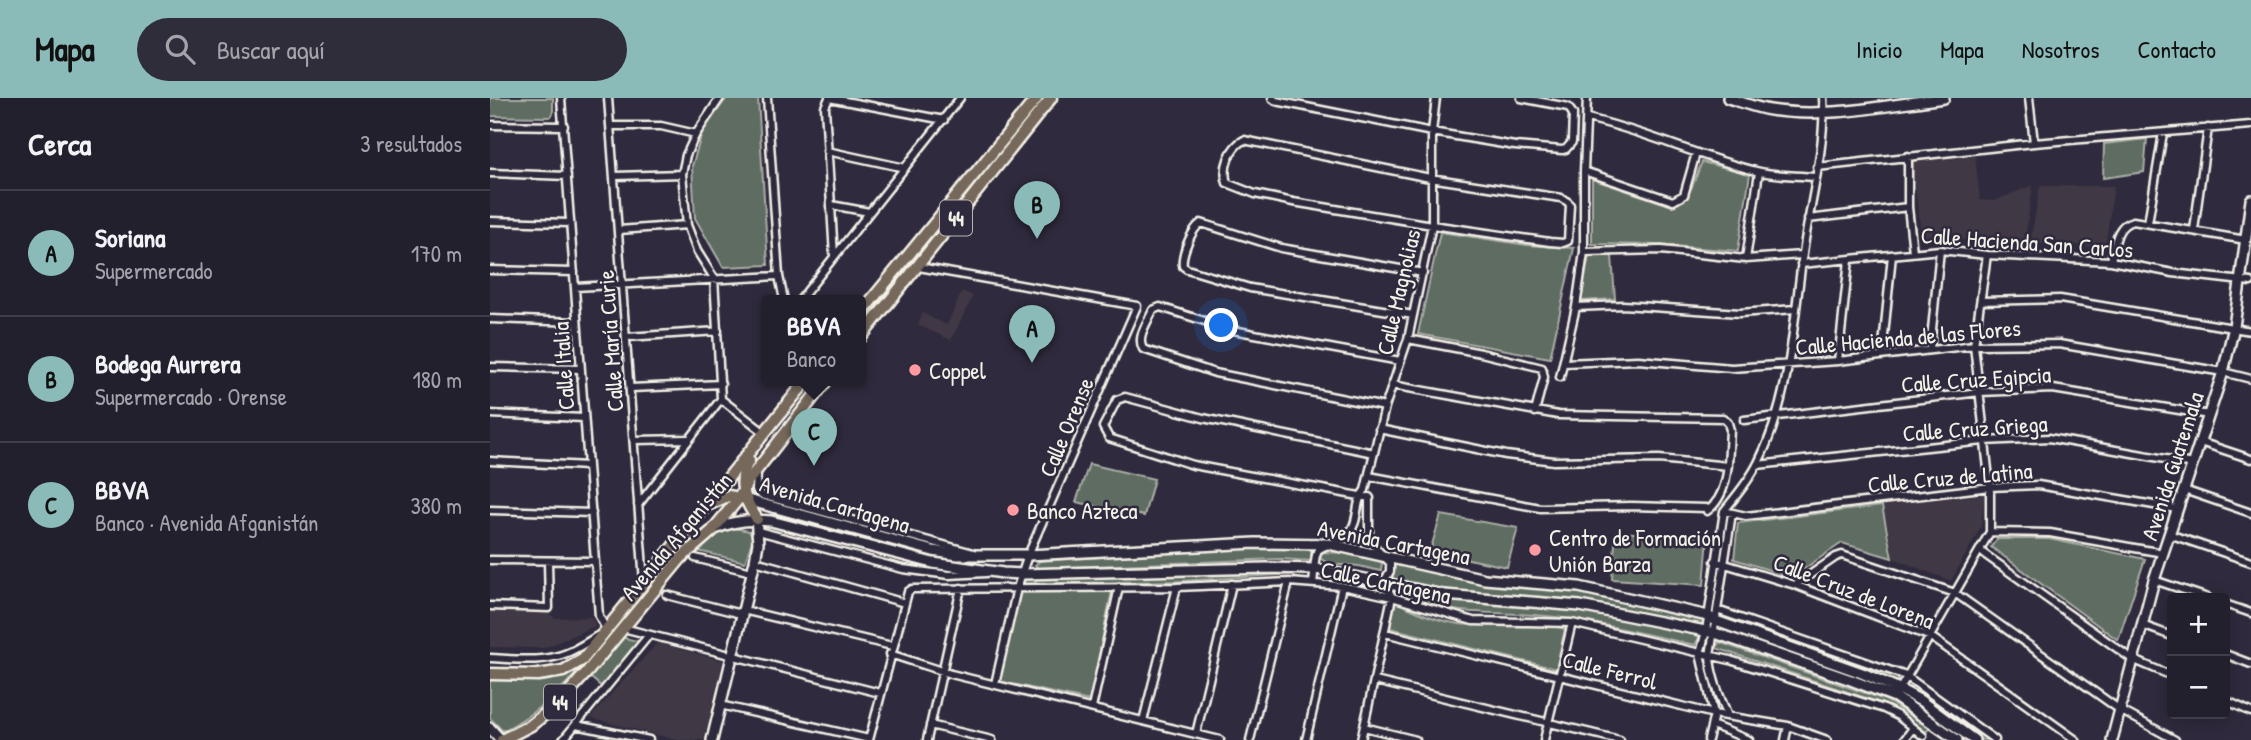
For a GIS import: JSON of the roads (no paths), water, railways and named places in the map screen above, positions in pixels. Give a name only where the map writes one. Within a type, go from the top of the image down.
[{"type":"main road","name":"44","points":[[866,307],[1037,98]]},
{"type":"main road","name":"44","points":[[866,331],[1051,98]]},
{"type":"main road","name":"Avenida Afganistán","points":[[490,674],[538,675],[562,671],[582,660],[802,386]]},
{"type":"main road","name":"Avenida Afganistán","points":[[502,740],[531,725],[558,704],[681,558],[712,531],[744,497],[748,481],[821,386]]},
{"type":"main road","points":[[757,519],[744,497],[742,477],[765,433]]},
{"type":"main road","points":[[708,505],[728,496],[744,497]]},
{"type":"street","name":"Calle Italia","points":[[562,98],[599,616],[604,631]]},
{"type":"street","name":"Calle María Curie","points":[[608,98],[644,582]]},
{"type":"street","points":[[638,505],[721,399],[714,278],[697,251],[687,225],[682,174],[686,155],[696,134],[720,98]]},
{"type":"street","points":[[768,98],[779,276],[783,295]]},
{"type":"street","points":[[834,256],[825,107],[829,98],[944,120]]},
{"type":"street","points":[[804,295],[960,98]]},
{"type":"street","name":"Calle Magnolias","points":[[1365,490],[1385,407],[1408,339],[1432,225],[1430,178],[1436,98]]},
{"type":"street","points":[[1274,99],[1432,132],[1515,146],[1562,150],[1570,146],[1573,114],[1568,107],[1521,98]]},
{"type":"street","points":[[1560,377],[1576,307],[1584,252],[1587,98]]},
{"type":"street","points":[[1728,98],[1767,110],[1793,113],[1824,113],[1944,98]]},
{"type":"street","points":[[1714,616],[1715,561],[1724,511],[1757,465],[1778,416],[1817,167],[1824,98]]},
{"type":"street","points":[[2029,98],[2034,143]]},
{"type":"street","points":[[1587,118],[1623,126],[1696,153],[1759,172],[1815,177]]},
{"type":"street","points":[[490,125],[564,126]]},
{"type":"street","points":[[1817,167],[2034,143],[2251,125]]},
{"type":"street","points":[[610,126],[661,126],[696,134]]},
{"type":"street","points":[[2194,230],[2208,128]]},
{"type":"street","points":[[2147,223],[2163,133]]},
{"type":"street","points":[[1244,140],[1430,178],[1568,201],[1568,241],[1550,242],[1432,225],[1255,194],[1227,183],[1224,172],[1237,144],[1244,140]]},
{"type":"street","points":[[827,151],[905,168]]},
{"type":"street","points":[[1584,171],[1673,201],[1684,195],[1696,153]]},
{"type":"street","points":[[1908,156],[1908,207],[1913,252]]},
{"type":"street","points":[[1746,259],[1759,172]]},
{"type":"street","points":[[490,173],[567,176]]},
{"type":"street","points":[[615,176],[682,174]]},
{"type":"street","name":"Avenida Guatemala","points":[[2112,740],[2154,580],[2223,372],[2234,327],[2251,200]]},
{"type":"street","points":[[831,205],[869,212]]},
{"type":"street","points":[[1808,219],[1908,207]]},
{"type":"street","points":[[490,221],[570,223]]},
{"type":"street","points":[[2111,261],[2121,228],[2133,221],[2246,240]]},
{"type":"street","points":[[1413,315],[1250,288],[1187,269],[1183,265],[1182,257],[1196,226],[1201,223],[1281,248],[1423,272]]},
{"type":"street","points":[[619,230],[687,225]]},
{"type":"street","points":[[1584,252],[1661,250],[1746,259],[1802,255]]},
{"type":"street","points":[[1930,349],[1940,250]]},
{"type":"street","name":"Calle Hacienda San Carlos","points":[[1801,264],[1940,250],[2111,261],[2173,273],[2251,282]]},
{"type":"street","points":[[1882,356],[1892,255]]},
{"type":"street","points":[[1897,693],[1990,532],[1990,487],[1973,345],[1987,255]]},
{"type":"street","points":[[1838,361],[1849,260]]},
{"type":"street","name":"Calle Orense","points":[[919,267],[1138,306],[1028,555],[1027,574],[1017,588],[995,684]]},
{"type":"street","points":[[490,270],[574,272]]},
{"type":"street","points":[[575,287],[779,276]]},
{"type":"street","points":[[1981,301],[2060,299],[2251,331]]},
{"type":"street","points":[[1576,307],[1623,305],[1740,313],[1796,309]]},
{"type":"street","points":[[1385,407],[1215,373],[1143,349],[1140,338],[1153,310],[1160,307],[1233,330],[1400,361]]},
{"type":"street","points":[[490,319],[577,322]]},
{"type":"street","points":[[627,337],[718,331]]},
{"type":"street","points":[[1408,339],[1542,368],[1544,377],[1535,412]]},
{"type":"street","name":"Calle Hacienda de las Flores","points":[[1564,363],[1638,360],[1732,368],[1838,361],[1973,345],[2059,344],[2251,379]]},
{"type":"street","points":[[490,366],[580,369]]},
{"type":"street","points":[[631,388],[721,384]]},
{"type":"street","points":[[1368,476],[1540,508],[1631,506],[1706,508],[1707,511],[1713,507],[1725,487],[1730,430],[1728,423],[1719,417],[1558,415],[1392,385]]},
{"type":"street","name":"Calle Cruz Egipcia","points":[[1744,420],[1980,392],[2053,389],[2209,415]]},
{"type":"street","points":[[1370,498],[1193,465],[1109,438],[1103,427],[1117,400],[1125,397],[1203,418],[1374,453]]},
{"type":"street","points":[[721,399],[765,433]]},
{"type":"street","points":[[490,414],[584,418]]},
{"type":"street","points":[[1379,429],[1506,455],[1554,461],[1659,459],[1728,466]]},
{"type":"street","name":"Calle Cruz Griega","points":[[1757,465],[1983,441],[2049,438],[2193,464]]},
{"type":"street","points":[[635,440],[688,439]]},
{"type":"street","points":[[2200,442],[2251,459]]},
{"type":"street","points":[[490,461],[588,466]]},
{"type":"street","points":[[758,468],[755,484],[761,495],[982,555]]},
{"type":"street","name":"Calle Cruz de Latina","points":[[1724,511],[1746,516],[1990,487],[2038,485],[2178,509]]},
{"type":"street","points":[[1313,583],[1316,552],[1349,533],[1354,525],[1359,496],[1365,490],[1370,498],[1369,536],[1374,546],[1390,563],[1390,571],[1384,582],[1392,597],[1362,740]]},
{"type":"street","points":[[2184,490],[2251,513]]},
{"type":"street","name":"Avenida Cartagena","points":[[744,497],[933,551],[958,555],[1041,555],[1255,543],[1329,544],[1485,579],[1579,587],[1714,616],[1862,673],[1897,693],[1957,740]]},
{"type":"street","points":[[1728,716],[1710,666],[1710,656],[1711,632],[1732,503]]},
{"type":"street","points":[[490,510],[592,513]]},
{"type":"street","points":[[712,531],[724,525],[757,519],[755,561],[712,740]]},
{"type":"street","name":"Avenida Cartagena","points":[[757,519],[933,563],[1004,573],[1316,569],[1444,595],[1580,606],[1711,632],[1921,701],[1974,740]]},
{"type":"street","points":[[758,531],[903,569],[949,575],[1004,573],[1008,565],[1001,555]]},
{"type":"street","points":[[1990,532],[2050,533],[2163,553]]},
{"type":"street","points":[[1349,533],[1359,537],[1369,536]]},
{"type":"street","points":[[2169,534],[2251,562]]},
{"type":"street","points":[[1980,551],[2132,659],[2167,675]]},
{"type":"street","points":[[1027,574],[1041,555]]},
{"type":"street","points":[[1795,585],[1842,555],[1955,593],[2120,710],[2175,740]]},
{"type":"street","points":[[695,558],[752,572]]},
{"type":"street","points":[[490,560],[595,561]]},
{"type":"street","points":[[490,606],[549,608],[548,561]]},
{"type":"street","points":[[720,705],[869,740],[905,603],[755,561]]},
{"type":"street","name":"Calle Cruz de Lorena","points":[[1715,561],[1795,585],[1931,637],[2076,740]]},
{"type":"street","points":[[2154,580],[2193,593]]},
{"type":"street","points":[[1250,740],[1289,582]]},
{"type":"street","name":"Calle Cartagena","points":[[905,603],[912,589],[1177,587],[1289,582],[1342,586],[1392,597],[1473,621],[1572,623],[1710,656],[1865,702],[1898,716],[1923,736]]},
{"type":"street","points":[[1196,734],[1232,584]]},
{"type":"street","points":[[1306,740],[1342,586]]},
{"type":"street","points":[[1093,708],[1119,587]]},
{"type":"street","points":[[1143,722],[1177,587]]},
{"type":"street","points":[[927,740],[961,588]]},
{"type":"street","points":[[667,595],[737,613],[743,610],[892,646]]},
{"type":"street","points":[[2230,606],[2251,613]]},
{"type":"street","points":[[1714,616],[1906,676],[1995,740]]},
{"type":"street","points":[[1545,740],[1572,623]]},
{"type":"street","points":[[2142,625],[2167,634]]},
{"type":"street","points":[[624,628],[880,693]]},
{"type":"street","points":[[490,658],[556,657],[604,631]]},
{"type":"street","points":[[1708,740],[1714,714],[1700,654],[1711,632]]},
{"type":"street","name":"Calle Ferrol","points":[[1385,633],[1714,714],[1788,726],[1827,740]]},
{"type":"street","points":[[563,740],[649,635]]},
{"type":"street","points":[[890,654],[943,671],[1093,708],[1186,736],[1196,734],[1220,740]]},
{"type":"street","points":[[2230,656],[2251,664]]},
{"type":"street","points":[[1375,681],[1620,740]]},
{"type":"street","points":[[2230,702],[2251,712]]},
{"type":"street","points":[[576,724],[649,740]]},
{"type":"street","points":[[930,725],[992,740]]},
{"type":"street","points":[[1712,725],[1749,740]]},
{"type":"street","points":[[1785,740],[1788,726]]},
{"type":"street","points":[[1364,727],[1416,740]]},
{"type":"street","points":[[490,728],[502,740]]},
{"type":"street","points":[[1904,740],[1913,728]]},
{"type":"place","name":"Bodega Aurrera","points":[[1037,239]]},
{"type":"place","name":"Soriana","points":[[1032,363]]},
{"type":"place","name":"Coppel","points":[[915,370]]},
{"type":"place","name":"BBVA","points":[[814,466]]},
{"type":"place","name":"Banco Azteca","points":[[1013,510]]},
{"type":"place","name":"Centro de Formación Unión Barza","points":[[1535,550]]}]
